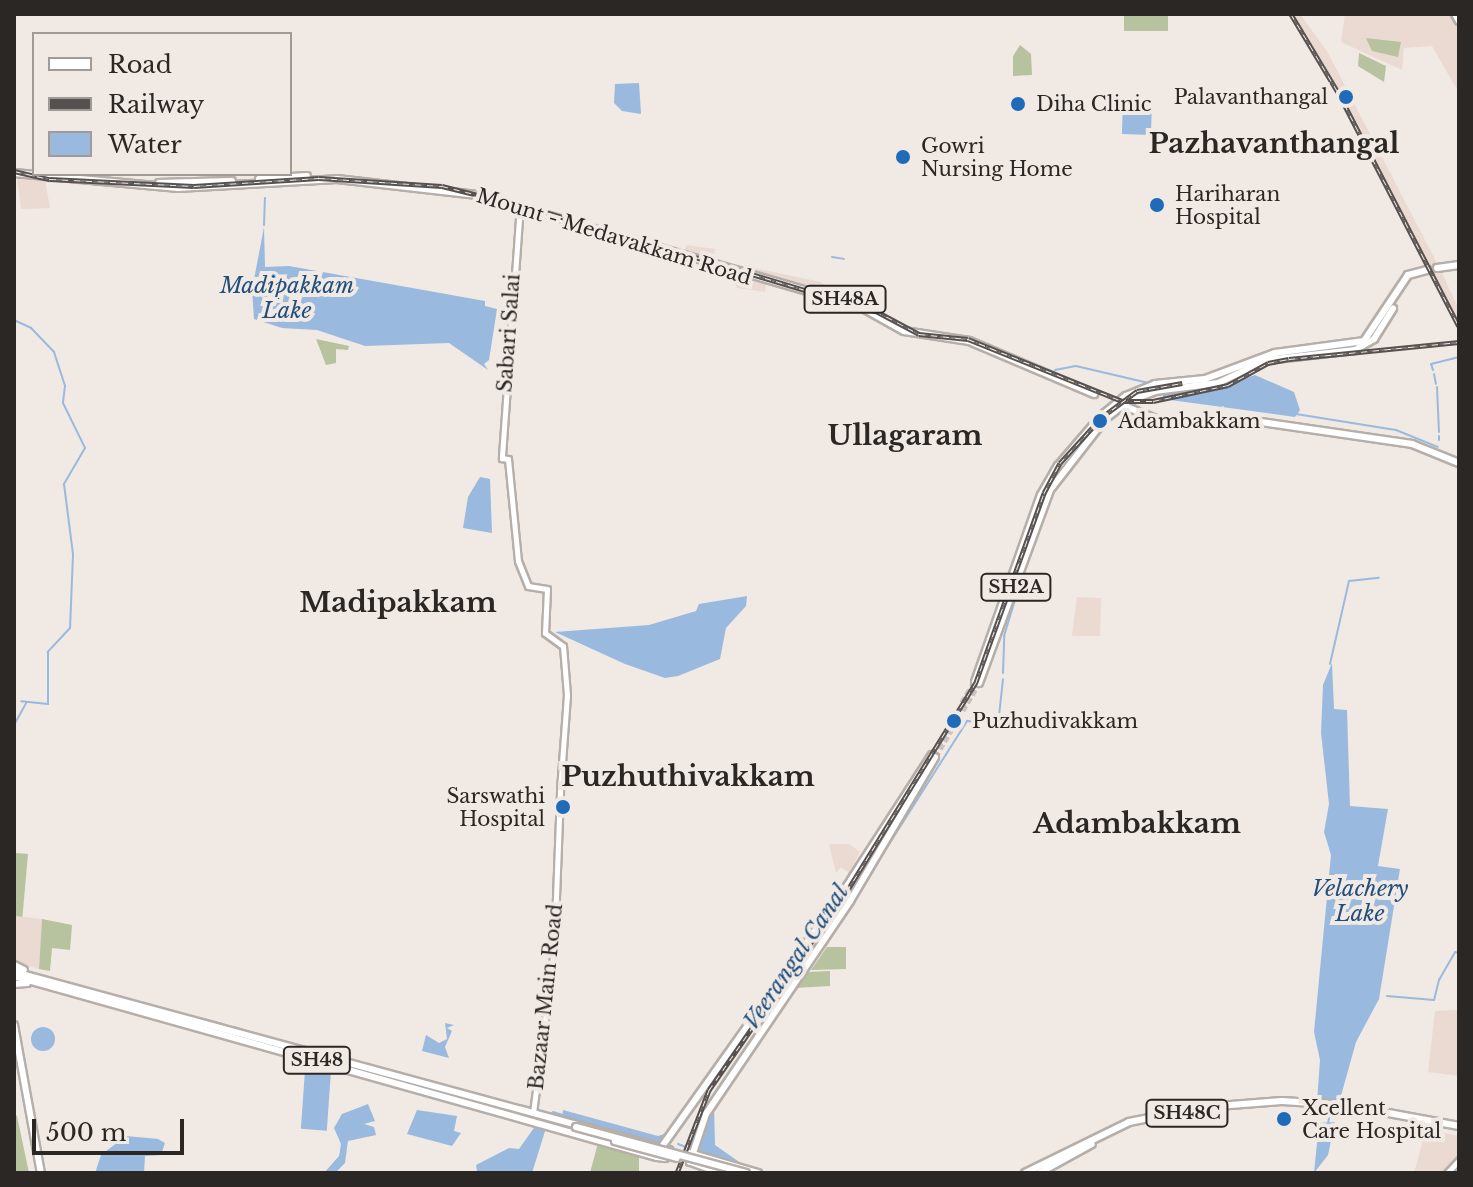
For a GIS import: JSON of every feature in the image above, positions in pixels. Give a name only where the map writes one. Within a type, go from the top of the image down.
[{"type":"main road","points":[[1455,14],[1459,21]]},
{"type":"main road","name":"Mount - Medavakkam Road","points":[[62,176],[178,188],[337,179],[448,189],[520,206]]},
{"type":"main road","name":"Mount - Medavakkam Road","points":[[64,176],[166,183],[299,176],[351,178],[466,191],[851,301],[917,332],[970,338],[1094,394]]},
{"type":"main road","name":"Sabari Salai","points":[[520,206],[505,458],[518,559],[527,584],[546,588],[543,636],[561,644],[564,680],[561,820]]},
{"type":"main road","points":[[1438,270],[1459,267]]},
{"type":"main road","name":"SH2A","points":[[977,682],[992,650],[1047,490],[1088,429],[1121,399],[1149,390],[1240,370],[1266,358],[1353,345],[1370,336],[1391,308],[1408,275],[1428,271]]},
{"type":"main road","name":"SH2A","points":[[1047,490],[1081,445],[1122,405],[1149,390]]},
{"type":"main road","points":[[1122,405],[1175,427],[1220,420],[1416,446],[1459,463]]},
{"type":"main road","points":[[715,1173],[688,1165],[704,1117],[933,756]]},
{"type":"main road","points":[[552,959],[561,820]]},
{"type":"main road","name":"Bazaar Main Road","points":[[537,1116],[561,820]]},
{"type":"main road","points":[[573,1128],[665,1158],[668,1144],[853,884]]},
{"type":"main road","points":[[14,965],[24,970]]},
{"type":"main road","name":"SH48","points":[[14,974],[537,1116],[731,1173]]},
{"type":"main road","points":[[14,984],[27,983]]},
{"type":"main road","points":[[14,1025],[21,1082]]},
{"type":"main road","points":[[14,1052],[40,1173]]},
{"type":"main road","name":"SH48C","points":[[1029,1172],[1141,1118],[1205,1109],[1290,1104],[1383,1112],[1459,1128]]},
{"type":"main road","name":"SH48C","points":[[1039,1173],[1143,1121],[1205,1109]]},
{"type":"main road","points":[[573,1128],[668,1144]]},
{"type":"main road","name":"SH48","points":[[573,1128],[746,1173]]},
{"type":"main road","points":[[691,1150],[690,1163],[721,1173]]},
{"type":"main road","points":[[691,1150],[758,1173]]},
{"type":"main road","points":[[1448,1173],[1459,1162]]},
{"type":"shaded area","points":[[1300,14],[1328,53],[1442,273],[1459,310],[1459,332],[1329,78],[1290,16]]},
{"type":"shaded area","points":[[1345,14],[1451,14],[1459,26],[1459,93],[1432,46],[1404,48],[1402,70],[1341,42]]},
{"type":"shaded area","points":[[17,177],[45,180],[50,208],[21,209]]},
{"type":"shaded area","points":[[686,245],[715,249],[713,258],[720,261],[821,282],[839,297],[684,255]]},
{"type":"shaded area","points":[[682,259],[766,283],[765,292],[737,288],[734,280],[682,266]]},
{"type":"shaded area","points":[[1077,597],[1101,598],[1100,636],[1072,636]]},
{"type":"shaded area","points":[[829,844],[849,844],[860,852],[849,873],[841,867],[836,873]]},
{"type":"shaded area","points":[[15,916],[42,919],[39,969],[16,962]]},
{"type":"shaded area","points":[[1459,1010],[1459,1076],[1428,1072],[1435,1011]]},
{"type":"shaded area","points":[[1426,1129],[1459,1136],[1459,1158],[1445,1172],[1414,1173]]},
{"type":"green space","points":[[1124,14],[1168,14],[1168,31],[1124,31]]},
{"type":"green space","points":[[1366,38],[1401,42],[1398,57],[1372,51]]},
{"type":"green space","points":[[1020,45],[1031,54],[1032,75],[1013,76],[1013,56]]},
{"type":"green space","points":[[1359,53],[1386,66],[1384,82],[1358,66]]},
{"type":"green space","points":[[316,339],[349,346],[348,350],[336,349],[336,363],[326,365]]},
{"type":"green space","points":[[16,853],[28,854],[22,917],[14,916]]},
{"type":"green space","points":[[42,919],[72,925],[70,950],[52,948],[50,971],[39,969]]},
{"type":"green space","points":[[827,947],[846,947],[846,969],[811,970]]},
{"type":"green space","points":[[830,971],[830,986],[795,988],[809,972]]},
{"type":"green space","points":[[14,1113],[17,1116],[29,1173],[14,1173]]},
{"type":"green space","points":[[598,1143],[639,1155],[639,1173],[590,1173]]},
{"type":"water","points":[[639,83],[641,114],[622,111],[614,103],[615,84]]},
{"type":"water","points":[[1123,102],[1152,103],[1151,135],[1122,134]]},
{"type":"water","name":"Madipakkam Lake","points":[[264,227],[265,267],[289,266],[485,301],[485,306],[497,309],[489,360],[484,364],[488,370],[449,343],[365,346],[317,330],[282,328],[254,319],[252,290]]},
{"type":"water","points":[[1255,375],[1294,392],[1300,410],[1295,417],[1163,399],[1163,394],[1210,390]]},
{"type":"water","points":[[480,477],[490,479],[492,533],[463,528],[468,497]]},
{"type":"water","points":[[747,596],[746,606],[726,628],[720,659],[678,676],[665,678],[625,664],[555,632],[649,625],[696,611],[699,604]]},
{"type":"water","name":"Velachery Lake","points":[[1332,663],[1334,709],[1347,710],[1350,806],[1388,809],[1378,866],[1400,869],[1379,999],[1356,1042],[1339,1103],[1317,1102],[1320,1060],[1314,1032],[1331,855],[1324,832],[1329,804],[1321,733],[1323,685]]},
{"type":"water","points":[[445,1023],[454,1025],[447,1028],[452,1031],[445,1047],[449,1058],[422,1051],[426,1035],[439,1043],[447,1039]]},
{"type":"water","points":[[43,1027],[54,1034],[55,1039],[48,1050],[43,1051],[32,1044],[31,1039],[38,1028]]},
{"type":"water","points":[[305,1070],[331,1072],[327,1131],[301,1129]]},
{"type":"water","points":[[368,1104],[375,1121],[364,1124],[374,1127],[376,1135],[348,1141],[345,1163],[335,1173],[324,1173],[339,1156],[341,1144],[334,1128],[342,1114]]},
{"type":"water","points":[[714,1104],[715,1145],[745,1166],[693,1152]]},
{"type":"water","points":[[417,1110],[457,1116],[454,1131],[461,1133],[452,1146],[407,1134]]},
{"type":"water","points":[[563,1110],[658,1136],[670,1132],[662,1144],[562,1118]]},
{"type":"water","points":[[1335,1122],[1328,1155],[1314,1173],[1319,1123]]},
{"type":"water","points":[[536,1125],[546,1128],[532,1173],[477,1171],[476,1165],[509,1148],[519,1149]]},
{"type":"water","points":[[126,1136],[158,1139],[165,1143],[161,1155],[145,1156],[144,1173],[95,1173],[101,1155]]},
{"type":"waterway","points":[[264,225],[265,198]]},
{"type":"waterway","name":"Veerangal Canal","points":[[832,257],[844,259]]},
{"type":"waterway","points":[[14,320],[31,328],[54,352],[65,386],[63,403],[85,448],[64,484],[73,554],[70,628],[48,652],[48,704],[21,701]]},
{"type":"waterway","points":[[1433,370],[1431,364],[1459,357]]},
{"type":"waterway","points":[[1055,370],[1076,366],[1153,384]]},
{"type":"waterway","points":[[1434,374],[1436,384]]},
{"type":"waterway","points":[[1437,387],[1439,432]]},
{"type":"waterway","points":[[1296,414],[1396,430],[1438,447]]},
{"type":"waterway","points":[[1330,664],[1349,581],[1379,578]]},
{"type":"waterway","name":"Veerangal Canal","points":[[1003,673],[1004,636],[1015,599]]},
{"type":"waterway","name":"Veerangal Canal","points":[[858,893],[967,721],[998,725],[1003,679]]},
{"type":"waterway","points":[[14,725],[26,703]]},
{"type":"waterway","name":"Veerangal Canal","points":[[796,986],[848,909]]},
{"type":"waterway","points":[[1387,996],[1434,1000],[1439,980],[1455,952],[1459,953]]},
{"type":"waterway","points":[[180,1013],[196,1017]]},
{"type":"waterway","points":[[200,1018],[222,1024]]},
{"type":"waterway","points":[[234,1027],[247,1031]]},
{"type":"waterway","name":"Veerangal Canal","points":[[553,1112],[563,1115]]},
{"type":"waterway","points":[[1328,1124],[1330,1113]]},
{"type":"waterway","name":"Veerangal Canal","points":[[678,1144],[691,1149]]},
{"type":"waterway","points":[[393,1173],[407,1173]]},
{"type":"tunnel","points":[[1429,272],[1438,271]]},
{"type":"tunnel","points":[[962,703],[975,682]]},
{"type":"tunnel","points":[[935,757],[979,683]]},
{"type":"railway","points":[[1291,14],[1339,94],[1459,326]]},
{"type":"railway","points":[[14,171],[32,175]]},
{"type":"railway","points":[[36,176],[194,186],[319,178],[442,186],[535,209],[876,311],[919,334],[968,339],[1122,401],[1153,401],[1228,385],[1268,363],[1289,359],[1459,342]]},
{"type":"railway","points":[[677,1173],[709,1090],[847,891],[976,682],[1044,493],[1060,463],[1102,417],[1137,391],[1182,383]]},
{"type":"place","name":"Palavanthangal","points":[[1346,97]]},
{"type":"place","name":"Diha Clinic","points":[[1018,104]]},
{"type":"place","name":"Gowri Nursing Home","points":[[903,157]]},
{"type":"place","name":"Hariharan Hospital","points":[[1157,205]]},
{"type":"place","name":"Adambakkam","points":[[1100,421]]},
{"type":"place","name":"Puzhudivakkam","points":[[954,721]]},
{"type":"place","name":"Sarswathi Hospital","points":[[563,807]]},
{"type":"place","name":"Xcellent Care Hospital","points":[[1284,1119]]},
{"type":"district","name":"Pazhavanthangal","points":[[1274,144]]},
{"type":"district","name":"Ullagaram","points":[[905,436]]},
{"type":"district","name":"Madipakkam","points":[[398,603]]},
{"type":"district","name":"Puzhuthivakkam","points":[[688,777]]},
{"type":"district","name":"Adambakkam","points":[[1137,824]]}]
